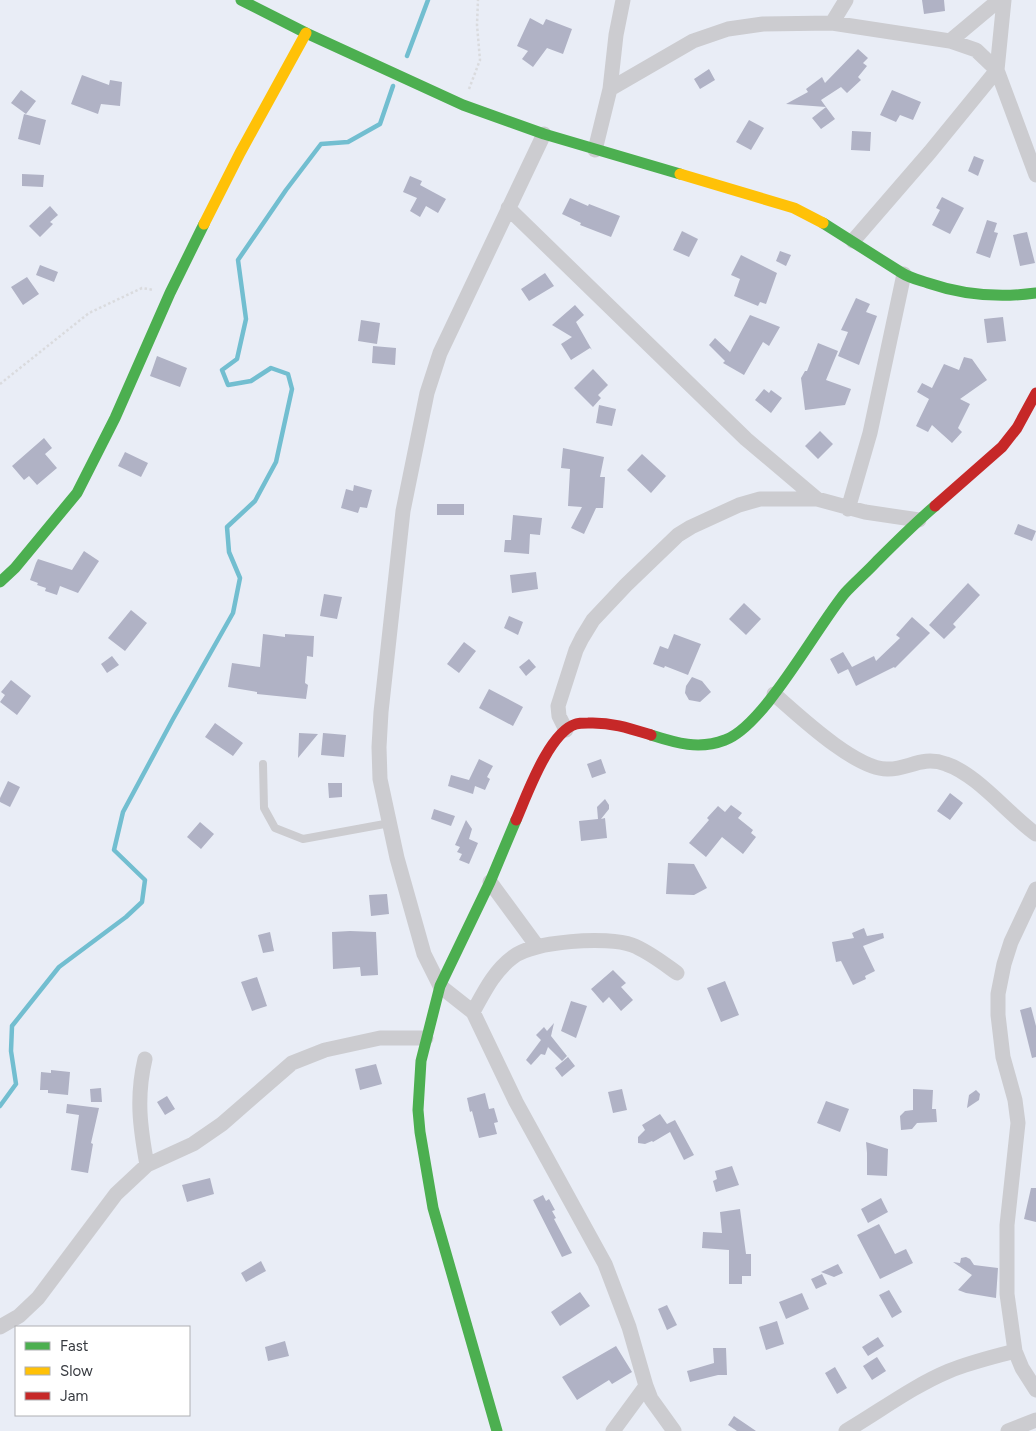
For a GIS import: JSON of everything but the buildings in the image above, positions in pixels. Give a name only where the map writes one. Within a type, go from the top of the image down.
[{"type":"street","points":[[241,0],[306,33],[463,105],[595,150],[794,208],[818,219],[904,274],[962,293],[987,296],[1013,296],[1036,293]]},
{"type":"street","points":[[595,150],[610,89],[616,35],[623,0]]},
{"type":"street","points":[[832,22],[846,0]]},
{"type":"street","points":[[950,41],[999,0]]},
{"type":"street","points":[[854,241],[997,70],[1004,0]]},
{"type":"street","points":[[610,89],[693,41],[728,29],[763,24],[832,22],[950,41],[976,50],[997,70],[1036,175]]},
{"type":"street","points":[[0,582],[15,568],[77,493],[114,418],[170,293],[240,153],[306,33]]},
{"type":"street","points":[[544,134],[440,353],[427,392],[402,511],[379,747],[380,779],[397,858],[424,954],[440,986],[473,1012],[521,1110],[605,1264],[629,1327],[651,1399],[674,1431]]},
{"type":"street","points":[[508,208],[746,439],[817,499]]},
{"type":"street","points":[[848,509],[870,433],[904,274]]},
{"type":"street","points":[[497,1431],[433,1208],[423,1155],[418,1110],[426,1038],[440,986],[490,882],[539,766],[554,743],[566,730],[576,724],[604,722],[620,725],[680,744],[700,746],[726,740],[737,733],[774,694],[846,592],[919,520],[1002,448],[1017,428],[1036,393]]},
{"type":"street","points":[[566,730],[559,716],[558,706],[576,650],[593,620],[678,535],[691,527],[739,504],[760,498],[817,499],[848,509],[919,520]]},
{"type":"street","points":[[774,694],[812,727],[842,749],[862,762],[876,768],[887,770],[917,762],[937,761],[948,764],[981,786],[1036,834]]},
{"type":"street","points":[[490,882],[537,946]]},
{"type":"street","points":[[1036,889],[1011,942],[998,994],[1002,1050],[1015,1100],[1018,1122],[1007,1225],[1007,1294],[1015,1351],[1022,1368],[1036,1390]]},
{"type":"street","points":[[473,1012],[488,985],[504,964],[515,955],[537,946],[598,941],[630,944],[650,954],[677,973]]},
{"type":"street","points":[[0,1327],[19,1316],[38,1298],[116,1194],[147,1165],[193,1144],[222,1124],[292,1063],[325,1050],[380,1038],[426,1038]]},
{"type":"street","points":[[145,1059],[140,1080],[139,1106],[141,1133],[147,1165]]},
{"type":"street","points":[[846,1431],[911,1391],[948,1372],[974,1362],[1015,1351]]},
{"type":"street","points":[[612,1431],[646,1386]]},
{"type":"street","points":[[1008,1431],[1036,1420]]},
{"type":"lane","points":[[263,764],[264,808],[275,828],[303,839],[390,823]]},
{"type":"path","points":[[463,105],[480,60],[477,25],[478,0]]},
{"type":"path","points":[[0,384],[89,313],[142,288],[170,293]]},
{"type":"waterway","points":[[407,56],[428,0]]},
{"type":"waterway","points":[[0,1106],[16,1084],[11,1051],[12,1026],[59,967],[126,917],[142,902],[145,880],[114,850],[123,812],[233,613],[240,578],[229,552],[227,527],[255,501],[276,462],[292,389],[288,374],[271,368],[251,381],[228,385],[222,370],[237,359],[246,319],[238,260],[286,190],[321,144],[348,142],[380,124],[393,86]]},
{"type":"traffic: fast","points":[[241,0],[306,33],[463,105],[544,134],[680,174]]},
{"type":"traffic: fast","points":[[823,223],[902,273],[918,280],[968,293],[995,295],[1036,293]]},
{"type":"traffic: fast","points":[[0,582],[15,568],[77,493],[115,418],[170,293],[204,224]]},
{"type":"traffic: fast","points":[[651,735],[679,743],[706,745],[725,740],[740,731],[772,697],[845,593],[935,506]]},
{"type":"traffic: fast","points":[[497,1431],[433,1208],[418,1110],[421,1061],[440,986],[490,882],[516,820]]},
{"type":"traffic: slow","points":[[204,224],[240,153],[306,33]]},
{"type":"traffic: slow","points":[[680,174],[794,208],[823,223]]},
{"type":"traffic: jam","points":[[935,506],[1002,447],[1017,428],[1036,393]]},
{"type":"traffic: jam","points":[[516,820],[548,751],[566,729],[579,723],[604,723],[651,735]]}]
